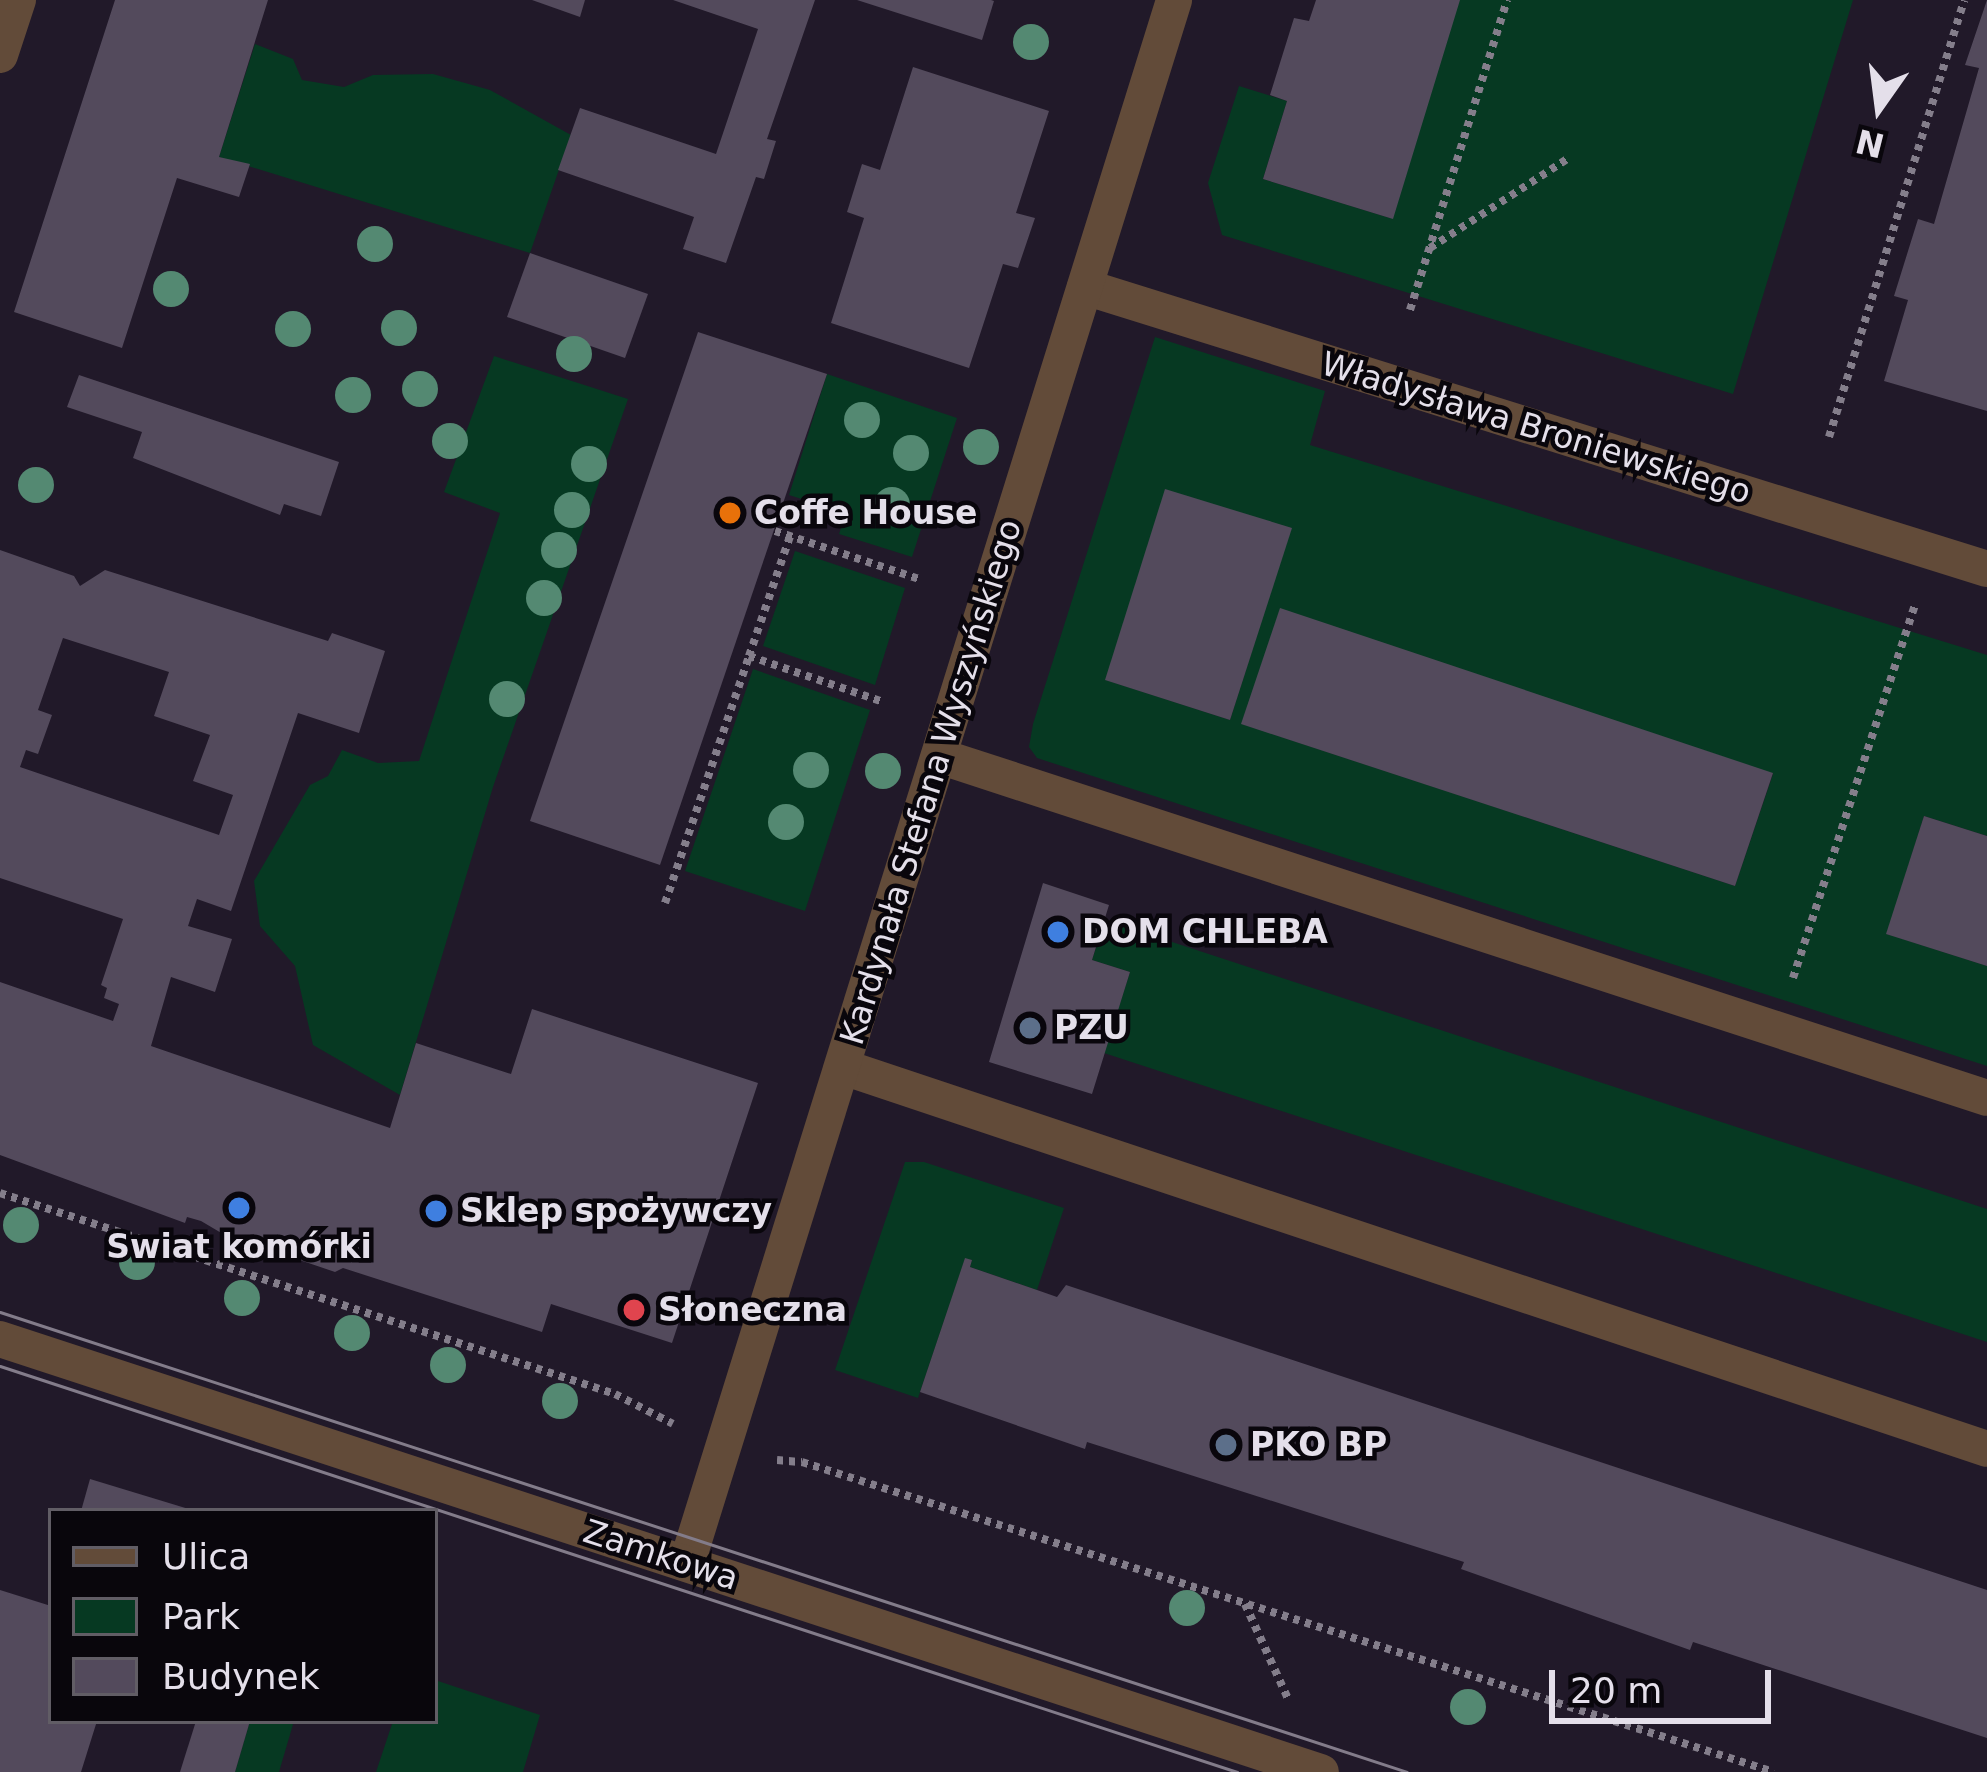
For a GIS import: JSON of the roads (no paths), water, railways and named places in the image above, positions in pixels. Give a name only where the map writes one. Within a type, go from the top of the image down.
[{"type":"street","points":[[0,55],[18,0]]},
{"type":"street","name":"Kardynała Stefana Wyszyńskiego","points":[[687,1563],[1174,0]]},
{"type":"street","name":"Władysława Broniewskiego","points":[[1085,287],[1987,569]]},
{"type":"street","points":[[939,756],[1987,1098]]},
{"type":"street","points":[[843,1067],[1987,1449]]},
{"type":"street","name":"Zamkowa","points":[[0,1339],[1321,1772]]},
{"type":"tram line","points":[[0,1312],[1407,1772]]},
{"type":"tram line","points":[[0,1366],[433,1508]]},
{"type":"tram line","points":[[438,1510],[1237,1772]]},
{"type":"place","name":"Coffe House","points":[[730,513]]},
{"type":"place","name":"DOM CHLEBA","points":[[1058,932]]},
{"type":"place","name":"PZU","points":[[1030,1028]]},
{"type":"place","name":"Swiat komórki","points":[[239,1208]]},
{"type":"place","name":"Sklep spożywczy","points":[[436,1211]]},
{"type":"place","name":"Słoneczna","points":[[634,1310]]},
{"type":"place","name":"PKO BP","points":[[1226,1445]]}]
